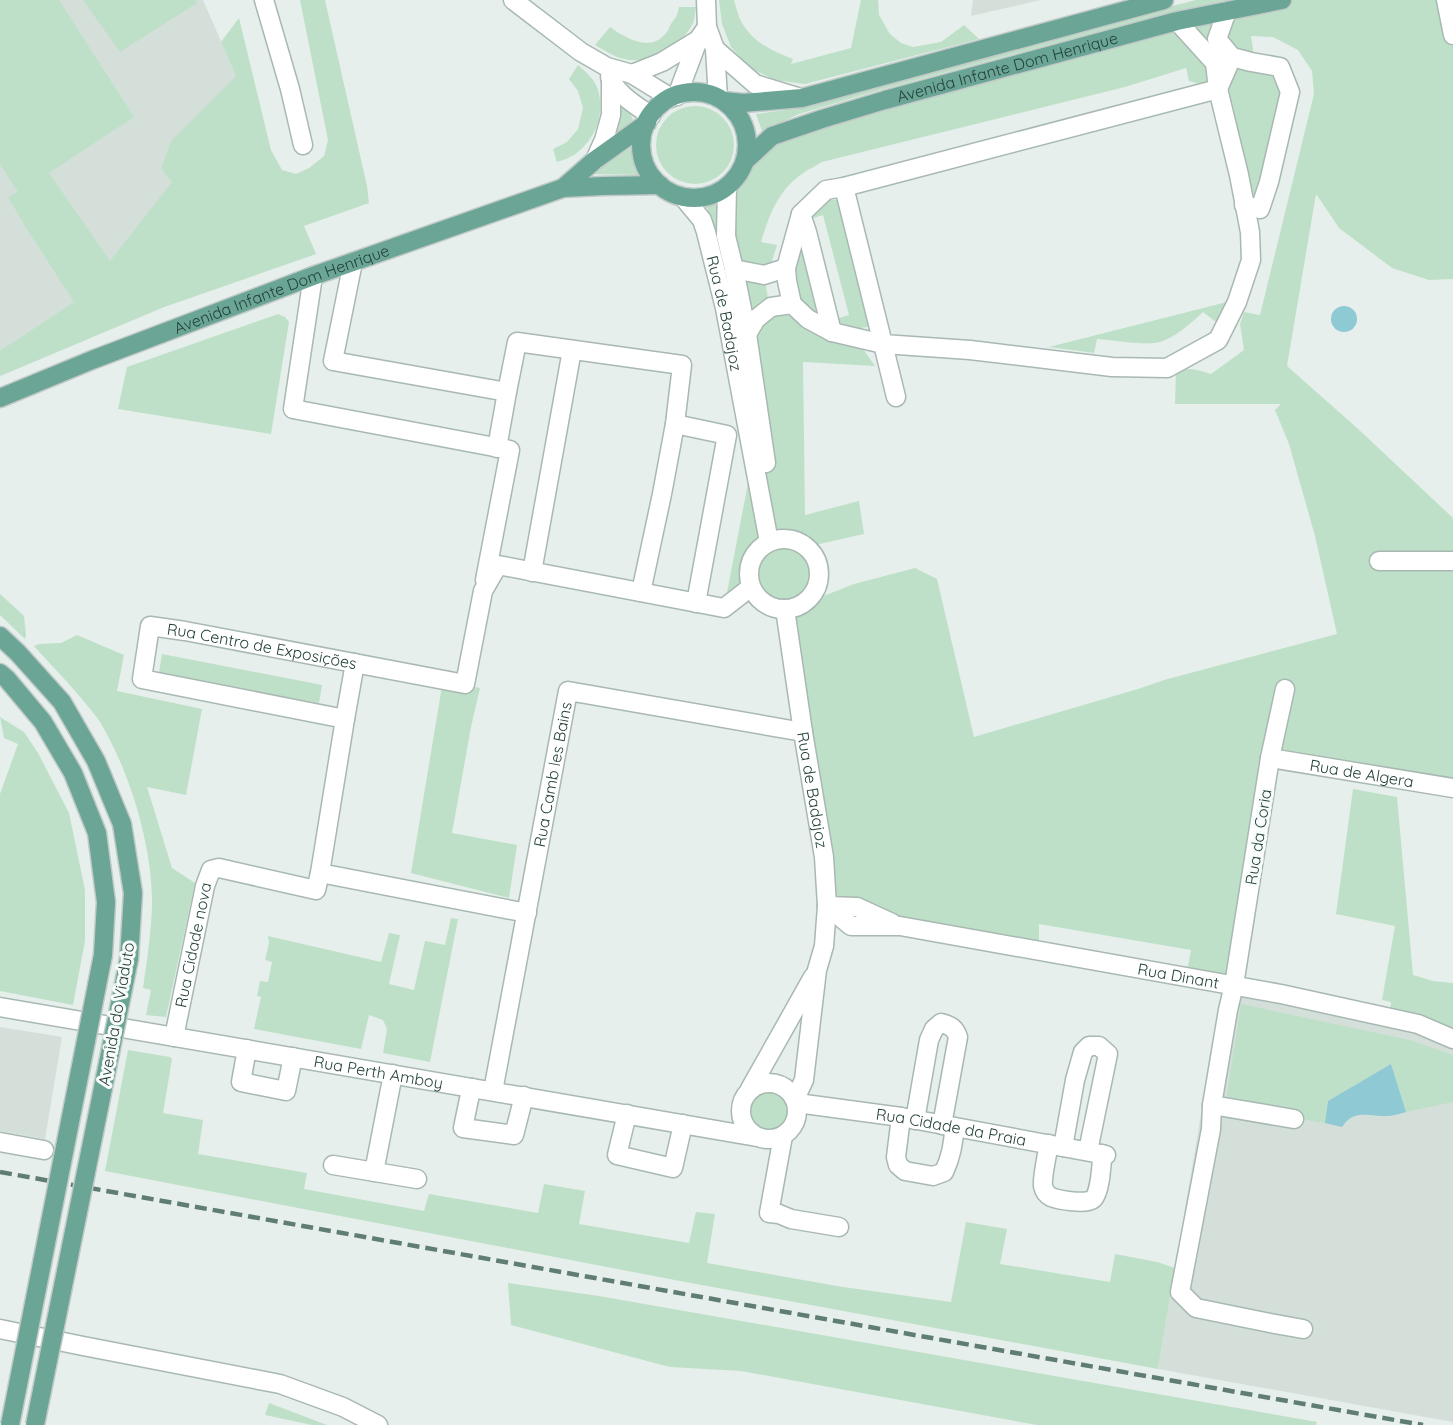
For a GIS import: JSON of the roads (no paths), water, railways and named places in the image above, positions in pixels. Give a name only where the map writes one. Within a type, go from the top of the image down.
[{"type":"main road","name":"Avenida Infante Dom Henrique","points":[[721,100],[743,103],[802,98],[1164,0]]},
{"type":"main road","name":"Avenida Infante Dom Henrique","points":[[745,161],[772,136],[885,100],[1177,21],[1282,0]]},
{"type":"main road","points":[[701,93],[721,100],[734,110],[745,130],[747,151],[745,161],[741,171],[718,192],[699,198],[683,197],[668,191],[652,177],[644,159],[643,135],[649,120],[662,104],[674,97],[701,93]]},
{"type":"main road","name":"Avenida Infante Dom Henrique","points":[[564,188],[595,160],[649,120]]},
{"type":"main road","name":"Avenida Infante Dom Henrique","points":[[0,398],[92,360],[313,276],[564,188],[660,185]]},
{"type":"main road","name":"Avenida do Viaduto","points":[[0,636],[62,702],[96,761],[122,824],[133,893],[129,958],[35,1425]]},
{"type":"main road","name":"Avenida do Viaduto","points":[[0,673],[43,722],[74,773],[97,833],[106,902],[103,955],[10,1425]]},
{"type":"street","points":[[264,0],[290,88],[303,145]]},
{"type":"street","points":[[513,0],[609,74],[630,102],[649,120]]},
{"type":"street","points":[[632,74],[674,97],[703,33],[705,0]]},
{"type":"street","points":[[1446,0],[1453,35]]},
{"type":"street","points":[[1227,11],[1217,39],[1232,57],[1280,67],[1290,92],[1269,182],[1260,209],[1244,205]]},
{"type":"street","points":[[1177,21],[1215,63],[1218,88],[1250,232],[1251,260],[1237,302],[1218,340],[1167,368],[1112,367],[970,350],[883,344],[832,332],[808,319],[792,304],[786,268],[801,214],[826,190],[1218,88]]},
{"type":"street","points":[[609,74],[632,74],[662,62],[703,33]]},
{"type":"street","points":[[703,33],[715,49],[755,84],[802,98]]},
{"type":"street","points":[[715,49],[721,100]]},
{"type":"street","points":[[1218,88],[1232,57]]},
{"type":"street","points":[[595,160],[611,115],[609,74]]},
{"type":"street","points":[[727,186],[725,229],[747,334],[773,541]]},
{"type":"street","points":[[844,187],[896,397]]},
{"type":"street","name":"Rua de Badajoz","points":[[683,197],[702,220],[712,254],[773,541]]},
{"type":"street","points":[[801,214],[832,332]]},
{"type":"street","points":[[353,262],[333,361],[507,392]]},
{"type":"street","points":[[734,269],[764,275],[786,268]]},
{"type":"street","points":[[313,276],[293,409],[510,450],[483,591]]},
{"type":"street","points":[[747,334],[756,319],[771,308],[792,304]]},
{"type":"street","points":[[497,448],[517,342],[682,365],[663,494],[641,592]]},
{"type":"street","points":[[532,572],[572,350]]},
{"type":"street","points":[[675,424],[727,435],[696,603]]},
{"type":"street","points":[[788,539],[798,542],[806,547],[816,561],[819,573],[815,590],[807,600],[794,608],[785,609],[768,605],[756,595],[751,587],[749,575],[751,562],[758,551],[773,541],[788,539]]},
{"type":"street","points":[[1379,561],[1453,561]]},
{"type":"street","name":"Rua Centro de Exposições","points":[[345,719],[142,679],[150,626],[465,684],[483,591],[498,565],[724,608],[751,587]]},
{"type":"street","name":"Rua de Badajoz","points":[[785,609],[824,857],[827,906],[824,946],[817,970]]},
{"type":"street","points":[[355,663],[320,873],[527,913]]},
{"type":"street","name":"Rua da Coria","points":[[1285,689],[1270,758],[1234,985],[1212,1104],[1210,1129],[1180,1292],[1196,1308],[1303,1329]]},
{"type":"street","name":"Rua Camb les Bains","points":[[493,1091],[568,691],[803,732]]},
{"type":"street","name":"Rua de Algera","points":[[1270,758],[1453,788]]},
{"type":"street","name":"Rua Cidade nova","points":[[174,1037],[205,886],[211,870],[219,868],[316,890],[320,873]]},
{"type":"street","name":"Rua Dinant","points":[[827,906],[857,907],[900,926],[1234,985],[1418,1024],[1453,1039]]},
{"type":"street","points":[[789,1130],[774,1139],[757,1137],[743,1123],[741,1105],[744,1096],[817,970]]},
{"type":"street","points":[[796,1101],[804,1080],[817,970]]},
{"type":"street","name":"Rua Perth Amboy","points":[[0,1007],[757,1137]]},
{"type":"street","points":[[941,1023],[949,1025],[956,1030],[958,1037],[948,1126],[954,1143],[944,1172],[933,1176],[906,1171],[898,1165],[896,1157],[908,1118],[929,1040],[934,1029],[941,1023]]},
{"type":"street","points":[[1089,1046],[1099,1046],[1108,1054],[1099,1153],[1102,1164],[1097,1194],[1092,1200],[1084,1203],[1046,1194],[1043,1185],[1056,1146],[1083,1052],[1089,1046]]},
{"type":"street","points":[[247,1049],[241,1082],[286,1091],[293,1057]]},
{"type":"street","points":[[374,1172],[393,1074]]},
{"type":"street","points":[[750,1089],[768,1082],[778,1083],[786,1087],[793,1095],[798,1110],[789,1130],[769,1213],[839,1227]]},
{"type":"street","points":[[472,1088],[463,1128],[514,1136],[524,1096]]},
{"type":"street","name":"Rua Cidade da Praia","points":[[796,1101],[908,1118],[1099,1153]]},
{"type":"street","points":[[1212,1104],[1294,1119]]},
{"type":"street","points":[[627,1114],[617,1155],[673,1168],[683,1124]]},
{"type":"street","points":[[0,1142],[44,1150]]},
{"type":"street","points":[[333,1165],[417,1179]]},
{"type":"street","points":[[0,1329],[280,1384],[343,1407],[378,1425]]},
{"type":"water","points":[[1344,306],[1353,310],[1357,319],[1353,328],[1344,332],[1335,328],[1331,319],[1335,310]]},
{"type":"water","points":[[1391,1064],[1406,1112],[1389,1116],[1356,1116],[1346,1121],[1342,1127],[1325,1123],[1328,1101]]},
{"type":"railway","points":[[0,1172],[1423,1425]]}]
